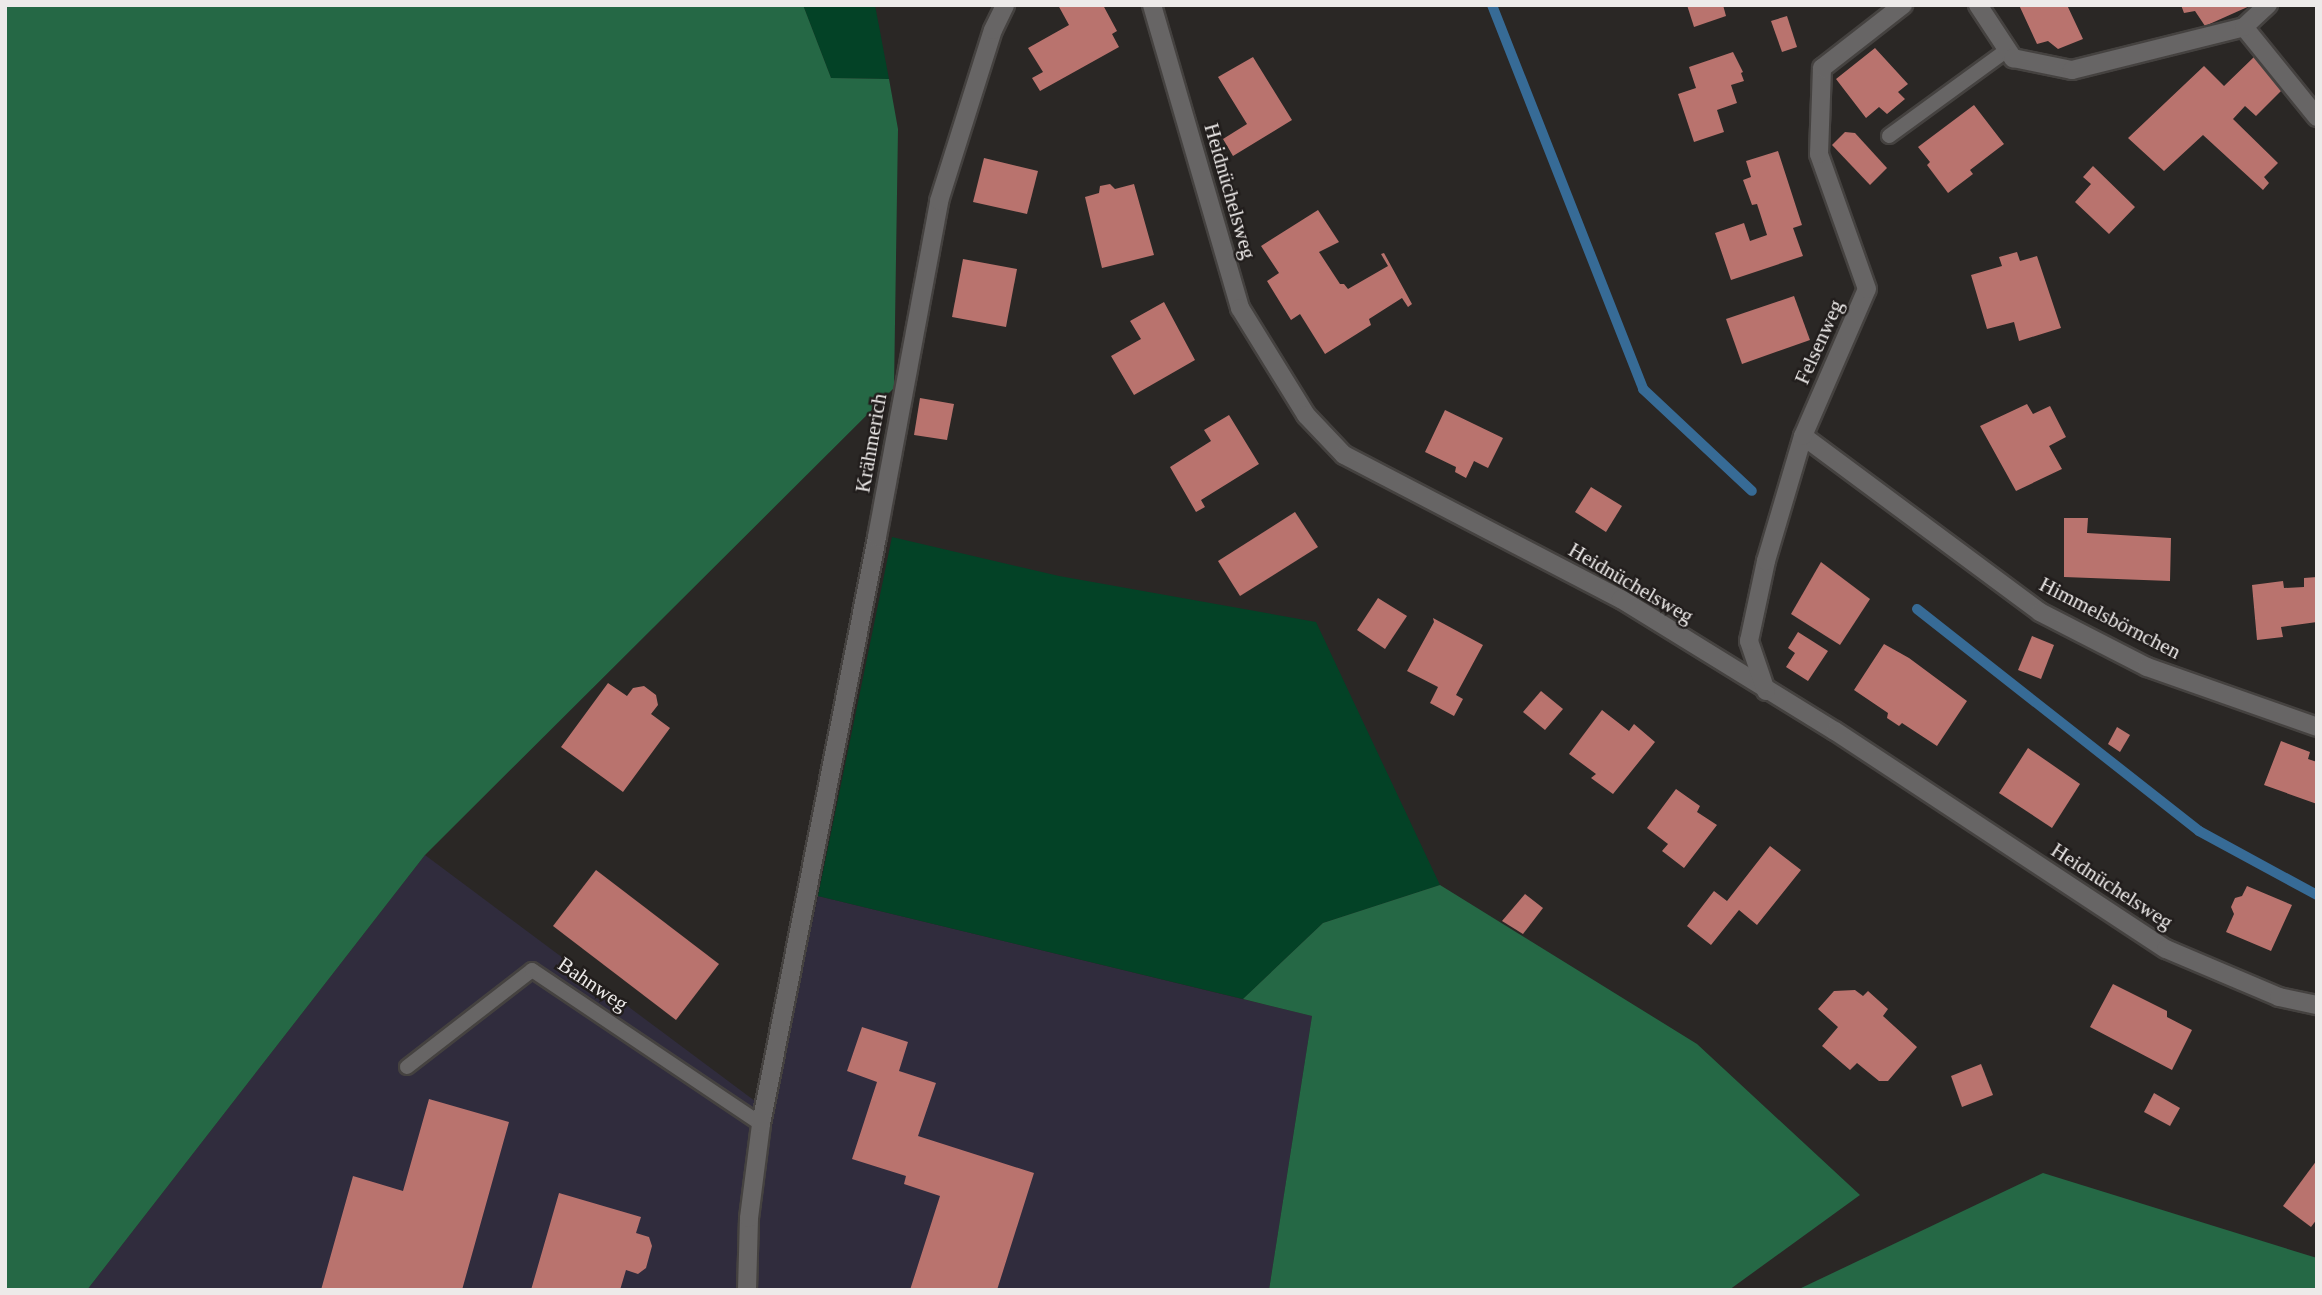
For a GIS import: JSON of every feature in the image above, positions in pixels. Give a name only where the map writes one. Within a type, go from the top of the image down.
[{"type":"street","name":"Krähmerich","points":[[761,1124],[877,537],[939,201],[993,30],[1005,5]]},
{"type":"street","name":"Heidnüchelsweg","points":[[1152,5],[1240,308],[1306,415],[1344,455],[1621,599],[1835,732],[2166,949],[2278,997],[2317,1005]]},
{"type":"street","name":"Felsenweg","points":[[1766,691],[1749,641],[1766,561],[1803,436],[1867,289],[1819,155],[1822,68],[1903,5]]},
{"type":"street","points":[[1978,5],[2012,58],[2072,70],[2244,27],[2268,5]]},
{"type":"street","points":[[2244,27],[2317,117]]},
{"type":"street","name":"Himmelsbörnchen","points":[[1803,436],[2040,612],[2147,667],[2317,727]]},
{"type":"street","points":[[747,1290],[749,1218],[761,1124]]},
{"type":"lane","points":[[1889,136],[2007,50]]},
{"type":"lane","name":"Bahnweg","points":[[407,1066],[531,970],[761,1124]]},
{"type":"shaded area","points":[[425,855],[771,1113],[818,896],[1312,1016],[1269,1290],[87,1290]]},
{"type":"green space","points":[[5,5],[803,5],[831,78],[889,79],[898,129],[894,388],[425,855],[87,1290],[5,1290]]},
{"type":"green space","points":[[803,5],[875,5],[889,79],[831,78]]},
{"type":"green space","points":[[892,537],[1059,576],[1316,622],[1440,885],[1323,923],[1243,999],[818,896]]},
{"type":"green space","points":[[1440,885],[1697,1044],[1860,1195],[1729,1290],[1269,1290],[1312,1016],[1243,999],[1323,923]]},
{"type":"green space","points":[[2043,1173],[2317,1258],[2317,1290],[1797,1290]]},
{"type":"building","points":[[1058,5],[1103,5],[1117,31],[1112,34],[1119,47],[1040,91],[1032,78],[1043,72],[1028,48],[1069,25]]},
{"type":"building","points":[[1687,5],[1723,5],[1726,16],[1694,27]]},
{"type":"building","points":[[2019,5],[2067,5],[2083,39],[2058,49],[2048,41],[2037,44]]},
{"type":"building","points":[[2181,5],[2252,5],[2205,26],[2195,11],[2184,13]]},
{"type":"building","points":[[1787,16],[1797,47],[1782,52],[1771,21]]},
{"type":"building","points":[[1875,48],[1908,84],[1898,92],[1905,99],[1887,114],[1879,107],[1866,118],[1836,79]]},
{"type":"building","points":[[1733,52],[1743,72],[1744,81],[1731,85],[1737,103],[1717,110],[1724,132],[1694,142],[1678,94],[1696,88],[1689,67]]},
{"type":"building","points":[[1253,57],[1292,120],[1233,156],[1223,139],[1247,124],[1218,77]]},
{"type":"building","points":[[2254,57],[2285,87],[2256,116],[2245,106],[2233,119],[2278,163],[2264,177],[2269,183],[2263,190],[2203,135],[2164,171],[2128,138],[2204,66],[2224,86]]},
{"type":"building","points":[[1974,105],[2004,144],[1970,170],[1973,174],[1948,193],[1927,165],[1930,162],[1918,147]]},
{"type":"building","points":[[1845,132],[1855,133],[1887,168],[1870,185],[1832,145]]},
{"type":"building","points":[[1778,151],[1802,225],[1793,228],[1803,256],[1731,280],[1715,233],[1744,223],[1750,241],[1767,235],[1757,204],[1752,205],[1743,180],[1751,177],[1746,161]]},
{"type":"building","points":[[984,158],[1038,171],[1027,214],[973,202]]},
{"type":"building","points":[[2093,166],[2135,207],[2109,234],[2075,202],[2091,184],[2083,177]]},
{"type":"building","points":[[1110,184],[1115,189],[1134,184],[1154,255],[1102,268],[1085,197],[1099,193],[1100,186]]},
{"type":"building","points":[[1318,210],[1339,242],[1319,252],[1340,284],[1344,284],[1348,289],[1388,266],[1381,254],[1384,253],[1412,304],[1408,307],[1402,298],[1369,319],[1371,325],[1325,354],[1300,314],[1291,320],[1267,281],[1279,273],[1261,246]]},
{"type":"building","points":[[2017,252],[2020,261],[2037,256],[2061,328],[2019,341],[2014,322],[1987,329],[1971,275],[2002,266],[1999,257]]},
{"type":"building","points":[[963,259],[1017,269],[1006,327],[952,317]]},
{"type":"building","points":[[1794,296],[1810,340],[1742,364],[1726,319]]},
{"type":"building","points":[[1164,302],[1195,360],[1134,395],[1111,356],[1141,339],[1130,321]]},
{"type":"building","points":[[920,398],[954,404],[947,440],[914,435]]},
{"type":"building","points":[[2027,404],[2033,414],[2050,406],[2066,437],[2049,446],[2062,469],[2016,491],[1980,426]]},
{"type":"building","points":[[1445,410],[1503,438],[1488,468],[1474,461],[1466,478],[1455,472],[1456,467],[1425,452]]},
{"type":"building","points":[[1229,415],[1259,464],[1201,500],[1205,507],[1196,512],[1170,467],[1211,441],[1204,430]]},
{"type":"building","points":[[1591,487],[1622,506],[1606,532],[1575,512]]},
{"type":"building","points":[[1295,512],[1318,547],[1240,596],[1218,561]]},
{"type":"building","points":[[2064,518],[2088,518],[2087,533],[2171,538],[2170,581],[2064,577]]},
{"type":"building","points":[[1821,562],[1870,599],[1840,645],[1791,614]]},
{"type":"building","points":[[2317,577],[2317,622],[2281,627],[2283,637],[2257,640],[2252,585],[2283,581],[2284,588],[2304,587],[2304,578]]},
{"type":"building","points":[[1378,598],[1407,616],[1385,649],[1357,630]]},
{"type":"building","points":[[1433,618],[1483,645],[1456,695],[1463,699],[1454,716],[1430,703],[1438,687],[1407,671],[1434,622]]},
{"type":"building","points":[[1798,632],[1828,651],[1808,681],[1786,667],[1795,653],[1788,648]]},
{"type":"building","points":[[2032,636],[2054,645],[2041,679],[2018,670]]},
{"type":"building","points":[[1884,644],[1909,658],[1967,701],[1937,746],[1902,723],[1899,726],[1887,718],[1888,713],[1854,690]]},
{"type":"building","points":[[608,683],[627,696],[633,688],[644,686],[656,695],[658,705],[651,714],[670,728],[623,792],[561,747]]},
{"type":"building","points":[[1541,691],[1563,709],[1545,730],[1523,712]]},
{"type":"building","points":[[1602,710],[1629,731],[1634,724],[1655,742],[1613,794],[1591,778],[1596,774],[1569,754]]},
{"type":"building","points":[[2117,727],[2130,735],[2120,752],[2108,744]]},
{"type":"building","points":[[2281,741],[2310,752],[2308,759],[2317,762],[2317,804],[2264,785]]},
{"type":"building","points":[[2028,748],[2080,784],[2052,828],[1999,793]]},
{"type":"building","points":[[1676,789],[1700,806],[1697,812],[1717,825],[1684,868],[1662,851],[1668,844],[1647,828]]},
{"type":"building","points":[[1770,846],[1801,870],[1757,925],[1739,910],[1711,945],[1687,926],[1714,891],[1727,901]]},
{"type":"building","points":[[596,870],[719,964],[676,1020],[553,926]]},
{"type":"building","points":[[2247,886],[2292,905],[2271,951],[2226,932],[2234,914],[2231,907],[2235,898],[2242,896]]},
{"type":"building","points":[[1525,894],[1543,908],[1523,934],[1502,921]]},
{"type":"building","points":[[2113,984],[2167,1011],[2167,1017],[2192,1030],[2172,1070],[2090,1027]]},
{"type":"building","points":[[1855,990],[1863,996],[1868,991],[1888,1009],[1883,1016],[1917,1047],[1888,1081],[1879,1081],[1857,1063],[1850,1070],[1822,1046],[1838,1027],[1818,1009],[1834,991]]},
{"type":"building","points":[[862,1027],[908,1042],[899,1071],[936,1083],[918,1136],[1034,1173],[997,1290],[910,1290],[940,1196],[904,1184],[906,1176],[852,1159],[877,1082],[847,1071]]},
{"type":"building","points":[[1981,1064],[1993,1095],[1962,1107],[1951,1076]]},
{"type":"building","points":[[2154,1093],[2180,1108],[2170,1126],[2144,1112]]},
{"type":"building","points":[[429,1099],[509,1122],[462,1290],[321,1290],[353,1176],[403,1191]]},
{"type":"building","points":[[2317,1160],[2317,1219],[2311,1227],[2283,1206]]},
{"type":"building","points":[[559,1193],[641,1217],[636,1233],[649,1237],[652,1246],[646,1268],[638,1274],[626,1270],[620,1290],[531,1290]]},
{"type":"waterway","points":[[1492,5],[1643,389],[1752,491]]},
{"type":"waterway","points":[[1917,609],[2199,831],[2317,895]]}]
